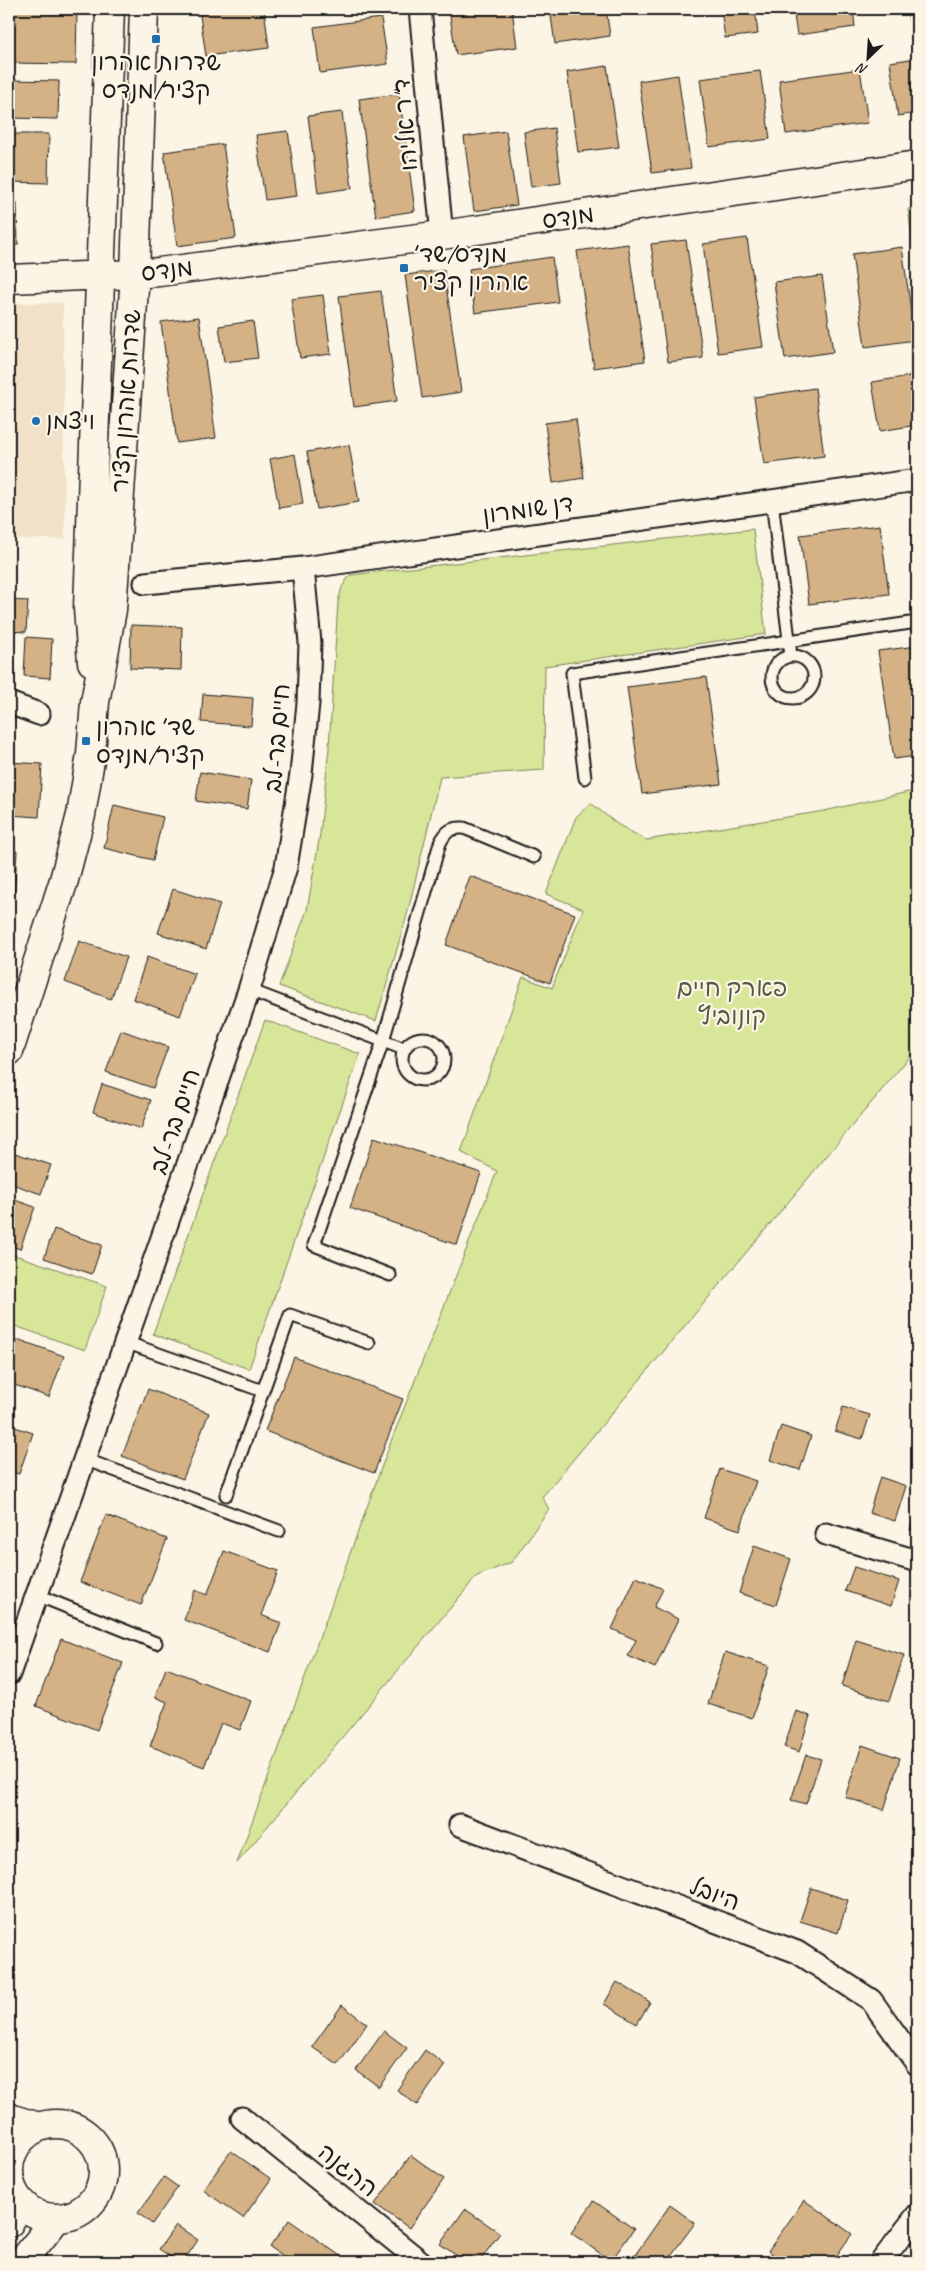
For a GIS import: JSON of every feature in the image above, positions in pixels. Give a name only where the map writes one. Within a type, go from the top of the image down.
[{"type":"street","name":"שדרות אהרון קציר","points":[[95,702],[88,608],[102,276],[110,9]]},
{"type":"street","name":"שדרות אהרון קציר","points":[[9,1051],[64,880],[82,815],[91,754],[95,702],[112,610],[135,274],[144,9]]},
{"type":"street","name":"ד\"ר אליהו","points":[[420,9],[442,235]]},
{"type":"street","name":"מנדס","points":[[9,280],[135,274],[442,235],[917,165]]},
{"type":"street","name":"דן שומרון","points":[[145,584],[303,568],[917,480]]},
{"type":"street","name":"חיים בר-לב","points":[[9,1674],[249,990],[286,868],[302,774],[308,703],[310,643],[303,568]]},
{"type":"street","points":[[9,703],[39,714]]},
{"type":"street","points":[[826,1534],[917,1562]]},
{"type":"street","name":"היובל","points":[[460,1825],[796,1952],[870,2000],[917,2064]]},
{"type":"street","points":[[9,2118],[39,2127],[62,2124],[73,2127],[86,2134],[95,2145],[101,2158],[103,2173],[101,2187],[94,2200],[77,2213],[58,2218],[38,2214],[15,2213],[9,2169],[11,2157],[22,2139],[39,2127]]},
{"type":"street","name":"ההגנה","points":[[242,2118],[421,2262]]},
{"type":"street","points":[[881,2262],[917,2216]]},
{"type":"street","points":[[22,2262],[58,2218]]},
{"type":"lane","points":[[772,501],[791,656]]},
{"type":"lane","points":[[585,778],[572,673],[917,622]]},
{"type":"lane","points":[[390,1275],[314,1245],[383,1041],[434,860],[445,832],[455,827],[464,828],[534,857]]},
{"type":"lane","points":[[249,990],[404,1049]]},
{"type":"lane","points":[[226,1495],[290,1315],[369,1343]]},
{"type":"lane","points":[[126,1342],[263,1391]]},
{"type":"lane","points":[[84,1459],[279,1531]]},
{"type":"lane","points":[[37,1595],[156,1643]]},
{"type":"shaded area","name":"ויצמן","points":[[9,303],[63,303],[65,539],[9,539]]},
{"type":"green space","points":[[917,207],[917,272],[908,209]]},
{"type":"green space","points":[[753,529],[766,634],[545,666],[544,770],[440,777],[407,915],[376,1021],[279,986],[307,910],[320,834],[329,748],[338,602],[342,587],[350,575]]},
{"type":"green space","name":"פארק חיים קונוביץ","points":[[917,790],[917,1048],[542,1497],[549,1509],[512,1562],[477,1576],[237,1863],[390,1444],[497,1171],[461,1152],[523,977],[552,988],[583,909],[546,894],[576,817],[591,803],[617,824],[646,840],[824,811]]},
{"type":"green space","points":[[265,1020],[360,1054],[249,1369],[153,1334]]},
{"type":"green space","points":[[9,1253],[107,1286],[85,1350],[9,1324]]},
{"type":"building","points":[[9,9],[77,10],[76,64],[9,63]]},
{"type":"building","points":[[199,9],[264,9],[269,48],[206,56]]},
{"type":"building","points":[[449,9],[512,9],[517,47],[456,55]]},
{"type":"building","points":[[550,9],[606,9],[610,36],[555,44]]},
{"type":"building","points":[[721,9],[755,9],[758,34],[725,38]]},
{"type":"building","points":[[793,9],[853,9],[855,27],[797,35]]},
{"type":"building","points":[[907,9],[917,9],[917,24],[910,25]]},
{"type":"building","points":[[381,18],[388,64],[320,73],[314,27]]},
{"type":"building","points":[[917,58],[917,113],[898,116],[890,62]]},
{"type":"building","points":[[607,66],[619,147],[578,152],[567,72]]},
{"type":"building","points":[[860,69],[868,123],[786,134],[779,80]]},
{"type":"building","points":[[760,71],[770,139],[709,147],[700,79]]},
{"type":"building","points":[[678,75],[691,168],[652,173],[639,81]]},
{"type":"building","points":[[9,80],[59,81],[58,119],[9,118]]},
{"type":"building","points":[[399,94],[415,211],[376,217],[359,99]]},
{"type":"building","points":[[342,112],[352,188],[318,193],[308,116]]},
{"type":"building","points":[[554,128],[561,183],[531,187],[524,132]]},
{"type":"building","points":[[288,131],[297,196],[265,200],[256,135]]},
{"type":"building","points":[[506,131],[517,205],[474,211],[464,137]]},
{"type":"building","points":[[9,134],[49,134],[48,183],[9,182]]},
{"type":"building","points":[[223,144],[236,238],[177,246],[164,152]]},
{"type":"building","points":[[9,203],[17,203],[18,245],[9,245]]},
{"type":"building","points":[[747,238],[763,347],[718,353],[703,244]]},
{"type":"building","points":[[686,240],[703,358],[668,362],[651,244]]},
{"type":"building","points":[[628,244],[645,361],[594,368],[577,251]]},
{"type":"building","points":[[902,247],[915,340],[865,347],[852,254]]},
{"type":"building","points":[[552,257],[558,302],[475,313],[469,269]]},
{"type":"building","points":[[444,270],[461,392],[422,398],[405,275]]},
{"type":"building","points":[[822,276],[833,352],[785,359],[774,282]]},
{"type":"building","points":[[381,291],[397,401],[354,407],[339,296]]},
{"type":"building","points":[[323,295],[331,354],[300,358],[291,299]]},
{"type":"building","points":[[199,317],[216,438],[177,443],[161,322]]},
{"type":"building","points":[[253,321],[258,358],[224,362],[219,326]]},
{"type":"building","points":[[917,375],[917,425],[880,431],[872,382]]},
{"type":"building","points":[[815,388],[824,456],[764,464],[754,397]]},
{"type":"building","points":[[576,419],[584,478],[553,483],[545,423]]},
{"type":"building","points":[[349,445],[359,502],[317,509],[307,452]]},
{"type":"building","points":[[295,454],[303,504],[279,508],[270,459]]},
{"type":"building","points":[[880,525],[889,594],[809,604],[800,535]]},
{"type":"building","points":[[9,600],[28,601],[26,632],[9,631]]},
{"type":"building","points":[[131,625],[182,627],[181,670],[130,668]]},
{"type":"building","points":[[26,637],[52,639],[50,678],[24,676]]},
{"type":"building","points":[[917,646],[917,756],[894,759],[878,651]]},
{"type":"building","points":[[706,677],[721,784],[642,794],[627,687]]},
{"type":"building","points":[[203,694],[253,698],[251,726],[201,722]]},
{"type":"building","points":[[9,762],[42,764],[39,817],[9,815]]},
{"type":"building","points":[[200,772],[251,780],[247,809],[196,801]]},
{"type":"building","points":[[114,805],[163,817],[153,860],[104,848]]},
{"type":"building","points":[[9,851],[17,851],[14,898],[9,898]]},
{"type":"building","points":[[470,876],[575,914],[550,983],[446,945]]},
{"type":"building","points":[[173,889],[220,904],[206,949],[158,933]]},
{"type":"building","points":[[79,941],[126,957],[111,999],[65,982]]},
{"type":"building","points":[[147,957],[195,974],[180,1016],[133,999]]},
{"type":"building","points":[[121,1030],[168,1047],[153,1088],[106,1072]]},
{"type":"building","points":[[102,1084],[151,1100],[141,1129],[93,1112]]},
{"type":"building","points":[[374,1137],[481,1173],[457,1245],[350,1208]]},
{"type":"building","points":[[9,1151],[51,1165],[41,1194],[9,1183]]},
{"type":"building","points":[[9,1198],[35,1207],[20,1249],[9,1245]]},
{"type":"building","points":[[54,1229],[102,1245],[92,1274],[44,1258]]},
{"type":"building","points":[[17,1339],[64,1356],[49,1397],[9,1383],[9,1361]]},
{"type":"building","points":[[294,1357],[403,1399],[374,1473],[265,1431]]},
{"type":"building","points":[[148,1389],[209,1413],[183,1479],[122,1456]]},
{"type":"building","points":[[843,1407],[870,1415],[862,1439],[835,1431]]},
{"type":"building","points":[[9,1425],[33,1433],[19,1474],[9,1471]]},
{"type":"building","points":[[781,1426],[811,1436],[800,1470],[770,1460]]},
{"type":"building","points":[[720,1469],[756,1481],[740,1530],[704,1518]]},
{"type":"building","points":[[880,1477],[906,1486],[895,1521],[869,1513]]},
{"type":"building","points":[[917,1509],[917,1532],[910,1530]]},
{"type":"building","points":[[106,1515],[167,1539],[141,1605],[80,1582]]},
{"type":"building","points":[[754,1546],[791,1559],[776,1605],[739,1593]]},
{"type":"building","points":[[224,1551],[278,1571],[261,1615],[281,1623],[270,1652],[184,1620],[195,1590],[207,1595]]},
{"type":"building","points":[[854,1567],[899,1581],[891,1606],[845,1591]]},
{"type":"building","points":[[636,1577],[663,1589],[654,1607],[678,1619],[655,1668],[628,1656],[636,1640],[612,1629]]},
{"type":"building","points":[[61,1639],[123,1663],[97,1730],[36,1706]]},
{"type":"building","points":[[856,1640],[904,1655],[889,1701],[842,1686]]},
{"type":"building","points":[[725,1652],[769,1666],[752,1718],[708,1704]]},
{"type":"building","points":[[166,1668],[251,1701],[240,1730],[221,1723],[204,1767],[150,1746],[167,1702],[155,1697]]},
{"type":"building","points":[[796,1711],[810,1716],[799,1752],[784,1747]]},
{"type":"building","points":[[862,1745],[900,1758],[884,1810],[845,1797]]},
{"type":"building","points":[[806,1755],[821,1759],[806,1804],[791,1800]]},
{"type":"building","points":[[811,1888],[848,1900],[838,1933],[800,1921]]},
{"type":"building","points":[[617,1982],[650,2002],[637,2024],[604,2004]]},
{"type":"building","points":[[342,2005],[367,2024],[338,2065],[312,2047]]},
{"type":"building","points":[[384,2031],[407,2048],[379,2087],[356,2070]]},
{"type":"building","points":[[425,2050],[445,2065],[417,2105],[397,2090]]},
{"type":"building","points":[[231,2151],[271,2179],[243,2218],[203,2190]]},
{"type":"building","points":[[411,2155],[444,2179],[409,2228],[375,2204]]},
{"type":"building","points":[[164,2177],[178,2187],[152,2224],[138,2213]]},
{"type":"building","points":[[804,2200],[852,2234],[832,2262],[784,2262],[768,2251]]},
{"type":"building","points":[[594,2201],[634,2229],[611,2261],[571,2233]]},
{"type":"building","points":[[670,2205],[695,2223],[666,2262],[645,2262],[635,2255]]},
{"type":"building","points":[[465,2209],[500,2233],[479,2262],[466,2262],[440,2244]]},
{"type":"building","points":[[289,2220],[349,2262],[292,2262],[270,2247]]},
{"type":"building","points":[[176,2225],[198,2240],[183,2262],[178,2262],[159,2249]]},
{"type":"place","name":"שדרות אהרון קציר/מנדס","points":[[156,39]]},
{"type":"place","name":"מנדס/שד׳ אהרון קציר","points":[[404,268]]},
{"type":"place","name":"ויצמן","points":[[36,421]]},
{"type":"place","name":"שד׳ אהרון קציר/מנדס","points":[[86,741]]}]
